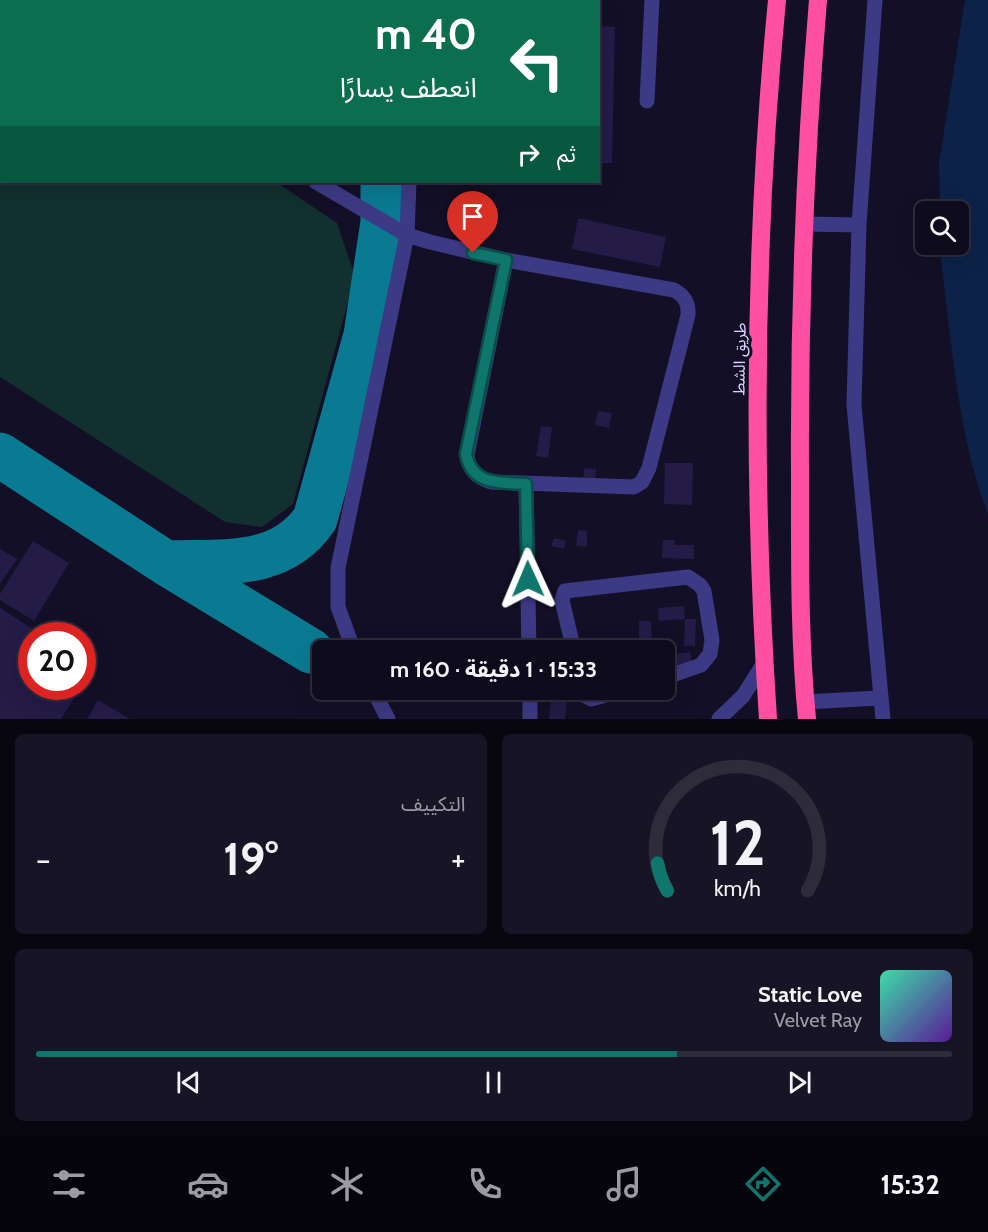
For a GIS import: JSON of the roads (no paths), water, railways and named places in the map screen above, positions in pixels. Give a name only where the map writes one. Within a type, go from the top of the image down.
[{"type":"highway","name":"طريق الشط","points":[[768,719],[759,517],[758,371],[761,225],[777,0]]},
{"type":"highway","points":[[806,711],[800,438],[808,124],[818,0]]},
{"type":"street","points":[[647,101],[652,0]]},
{"type":"street","points":[[875,0],[859,225],[854,405],[879,698],[883,719]]},
{"type":"street","points":[[318,183],[407,235],[506,260],[674,290],[687,300],[689,308],[650,468],[642,482],[626,488],[526,484],[491,482],[473,473],[466,454],[506,260]]},
{"type":"street","points":[[350,640],[338,607],[338,568],[407,235],[409,183]]},
{"type":"street","points":[[804,224],[859,225]]},
{"type":"street","points":[[526,484],[529,640]]},
{"type":"street","points":[[571,640],[562,600],[566,591],[688,577],[700,585],[704,591],[711,647],[706,660],[696,668],[675,675]]},
{"type":"street","points":[[719,719],[743,696],[764,663]]},
{"type":"street","points":[[806,711],[879,698]]},
{"type":"street","points":[[378,700],[388,719]]},
{"type":"street","points":[[530,700],[530,719]]},
{"type":"water","points":[[965,0],[988,0],[988,515],[969,452],[962,419],[940,255],[969,255],[969,201],[940,201],[939,163]]}]
